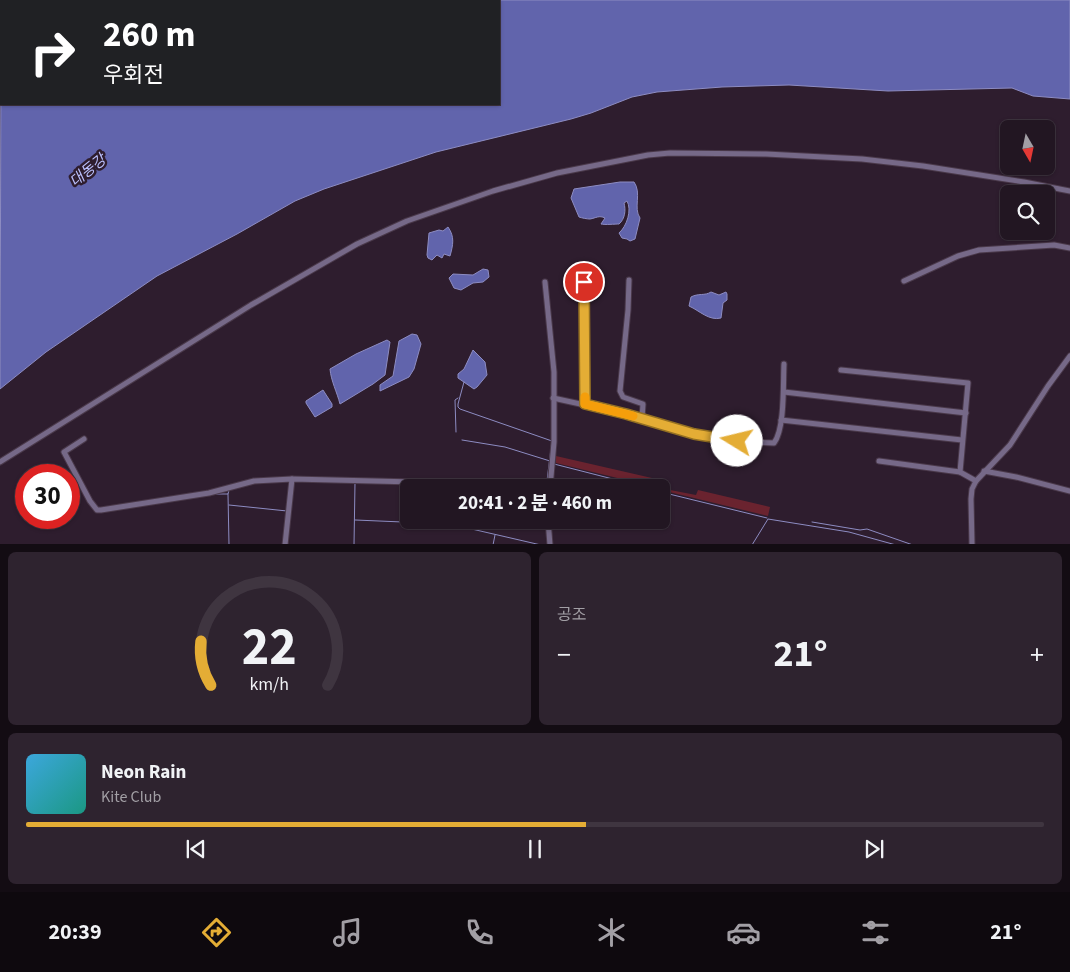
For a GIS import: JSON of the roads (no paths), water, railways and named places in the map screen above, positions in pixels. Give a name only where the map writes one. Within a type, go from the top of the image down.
[{"type":"street","points":[[0,462],[251,305],[357,244],[407,222],[493,191],[557,173],[648,155],[670,153],[766,154],[862,159],[897,163],[1024,182],[1070,191]]},
{"type":"street","points":[[904,281],[958,256],[979,250],[1054,245],[1070,248]]},
{"type":"street","points":[[629,280],[620,390],[623,397],[643,404],[642,418]]},
{"type":"street","points":[[545,282],[552,342],[554,442],[551,479]]},
{"type":"street","points":[[584,282],[585,404]]},
{"type":"street","points":[[972,544],[971,499],[972,489],[976,481],[1010,445],[1070,356]]},
{"type":"street","points":[[553,398],[642,418],[694,434],[769,444],[777,440],[781,420],[784,364]]},
{"type":"street","points":[[841,370],[968,383],[960,472]]},
{"type":"street","points":[[784,392],[966,413]]},
{"type":"street","points":[[781,420],[962,440]]},
{"type":"street","points":[[84,439],[64,452],[96,510],[209,493],[254,481],[292,479],[400,482]]},
{"type":"street","points":[[879,461],[887,460],[960,472],[976,481]]},
{"type":"street","points":[[984,471],[1016,476],[1070,492]]},
{"type":"street","points":[[285,544],[292,479]]},
{"type":"street","points":[[549,529],[550,544]]},
{"type":"water","name":"대동강","points":[[500,0],[1070,0],[1070,99],[1033,96],[1012,88],[888,91],[789,85],[722,87],[657,92],[632,97],[571,119],[436,152],[324,189],[295,201],[157,276],[46,352],[0,389],[1,105],[500,105]]},
{"type":"water","points":[[620,182],[634,182],[637,191],[637,210],[640,218],[635,239],[630,241],[622,238],[619,233],[628,218],[629,209],[627,201],[624,203],[623,220],[619,224],[601,224],[605,218],[603,217],[590,219],[579,217],[571,198],[574,189]]},
{"type":"water","points":[[448,227],[453,241],[450,256],[444,254],[442,258],[437,255],[432,260],[428,258],[429,233],[439,230],[443,231]]},
{"type":"water","points":[[483,269],[488,270],[489,277],[483,282],[473,283],[461,290],[454,288],[449,278],[453,274],[473,275]]},
{"type":"water","points":[[711,292],[719,295],[726,292],[727,294],[727,300],[723,303],[721,318],[709,317],[689,306],[691,297]]},
{"type":"water","points":[[412,334],[417,335],[421,344],[414,369],[409,377],[380,391],[380,385],[393,376],[399,341]]},
{"type":"water","points":[[387,340],[390,342],[385,375],[340,404],[330,369],[356,354]]},
{"type":"water","points":[[473,350],[485,362],[487,375],[474,389],[458,378],[458,374],[464,369]]},
{"type":"water","points":[[323,390],[332,407],[315,417],[306,401]]},
{"type":"waterway","points":[[464,382],[458,404],[460,409],[552,441]]},
{"type":"waterway","points":[[456,432],[455,400],[458,398]]},
{"type":"waterway","points":[[462,440],[505,447],[550,461]]},
{"type":"waterway","points":[[547,479],[552,440]]},
{"type":"waterway","points":[[554,464],[613,479]]},
{"type":"waterway","points":[[354,544],[355,483]]},
{"type":"waterway","points":[[213,494],[228,494],[229,490]]},
{"type":"waterway","points":[[228,494],[229,544]]},
{"type":"waterway","points":[[670,494],[767,518]]},
{"type":"waterway","points":[[229,505],[287,511]]},
{"type":"waterway","points":[[753,544],[768,519],[849,532],[892,544]]},
{"type":"waterway","points":[[355,520],[450,524],[537,544]]},
{"type":"waterway","points":[[812,522],[860,530],[867,529],[910,544]]},
{"type":"waterway","points":[[493,544],[495,535]]}]
